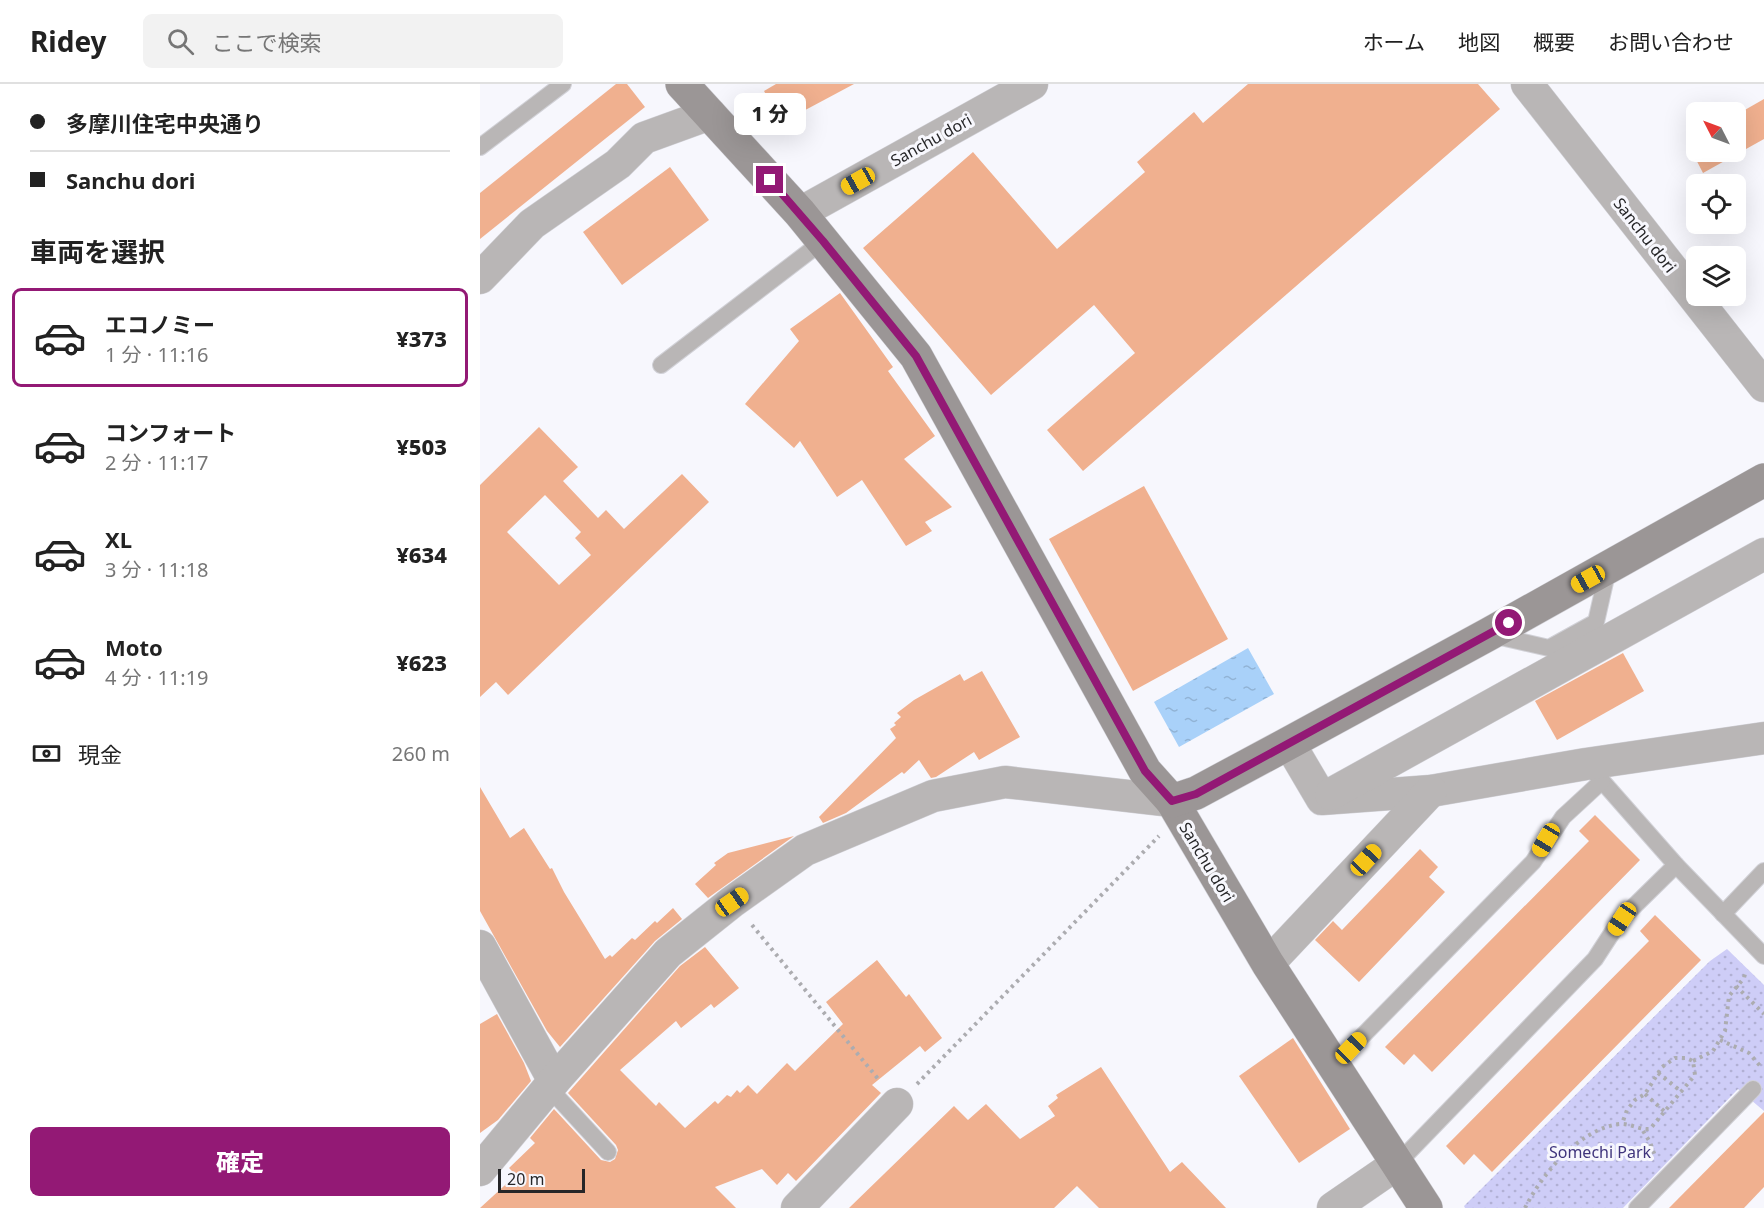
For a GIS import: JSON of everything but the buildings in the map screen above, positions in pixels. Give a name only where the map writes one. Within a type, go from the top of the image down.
[{"type":"street","name":"Sanchu dori","points":[[682,84],[800,213],[916,356],[1145,771],[1175,809],[1268,964],[1425,1208]]},
{"type":"street","name":"Sanchu dori","points":[[800,213],[1032,84]]},
{"type":"street","name":"Sanchu dori","points":[[1527,84],[1764,386]]},
{"type":"street","points":[[480,278],[532,224],[618,164],[644,138],[710,114]]},
{"type":"street","points":[[480,1170],[551,1085],[668,953],[732,902],[805,850],[933,796],[1005,782],[1175,809],[1196,794],[1764,480]]},
{"type":"street","points":[[1322,799],[1764,554]]},
{"type":"street","points":[[1322,799],[1431,791],[1594,772],[1764,738]]},
{"type":"street","points":[[1289,743],[1322,799]]},
{"type":"street","points":[[1268,964],[1431,791]]},
{"type":"street","points":[[480,946],[551,1085]]},
{"type":"street","points":[[797,1208],[897,1104]]},
{"type":"street","points":[[1333,1208],[1397,1164]]},
{"type":"lane","points":[[480,147],[563,84]]},
{"type":"lane","points":[[661,365],[823,241]]},
{"type":"lane","points":[[1334,1065],[1533,862],[1594,772],[1676,865],[1764,956]]},
{"type":"lane","points":[[1397,1164],[1595,959],[1622,919],[1676,865]]},
{"type":"lane","points":[[1723,914],[1764,871]]},
{"type":"lane","points":[[551,1085],[608,1152]]},
{"type":"lane","points":[[1637,1208],[1753,1089]]},
{"type":"path","points":[[732,902],[897,1104],[1175,809]]},
{"type":"path","points":[[1622,1124],[1627,1110],[1635,1100],[1645,1094],[1662,1067],[1675,1058],[1686,1058],[1693,1061],[1713,1051],[1725,1031],[1729,996],[1744,978],[1747,968]]},
{"type":"path","points":[[1736,986],[1764,1014]]},
{"type":"path","points":[[1720,1040],[1749,1053],[1764,1069]]},
{"type":"path","points":[[1525,1208],[1536,1186],[1578,1142],[1607,1126],[1622,1124],[1642,1130],[1650,1129],[1695,1075],[1693,1061]]},
{"type":"path","points":[[1658,1073],[1682,1092]]},
{"type":"path","points":[[1645,1094],[1665,1112]]},
{"type":"green space","name":"Somechi Park","points":[[1727,949],[1764,985],[1764,1111],[1738,1089],[1623,1208],[1465,1208],[1464,1206],[1710,961]]},
{"type":"water","points":[[1248,648],[1274,694],[1179,747],[1154,702]]},
{"type":"route","points":[[770,180],[800,213],[916,356],[1145,771],[1172,801],[1196,794],[1509,623]]}]
